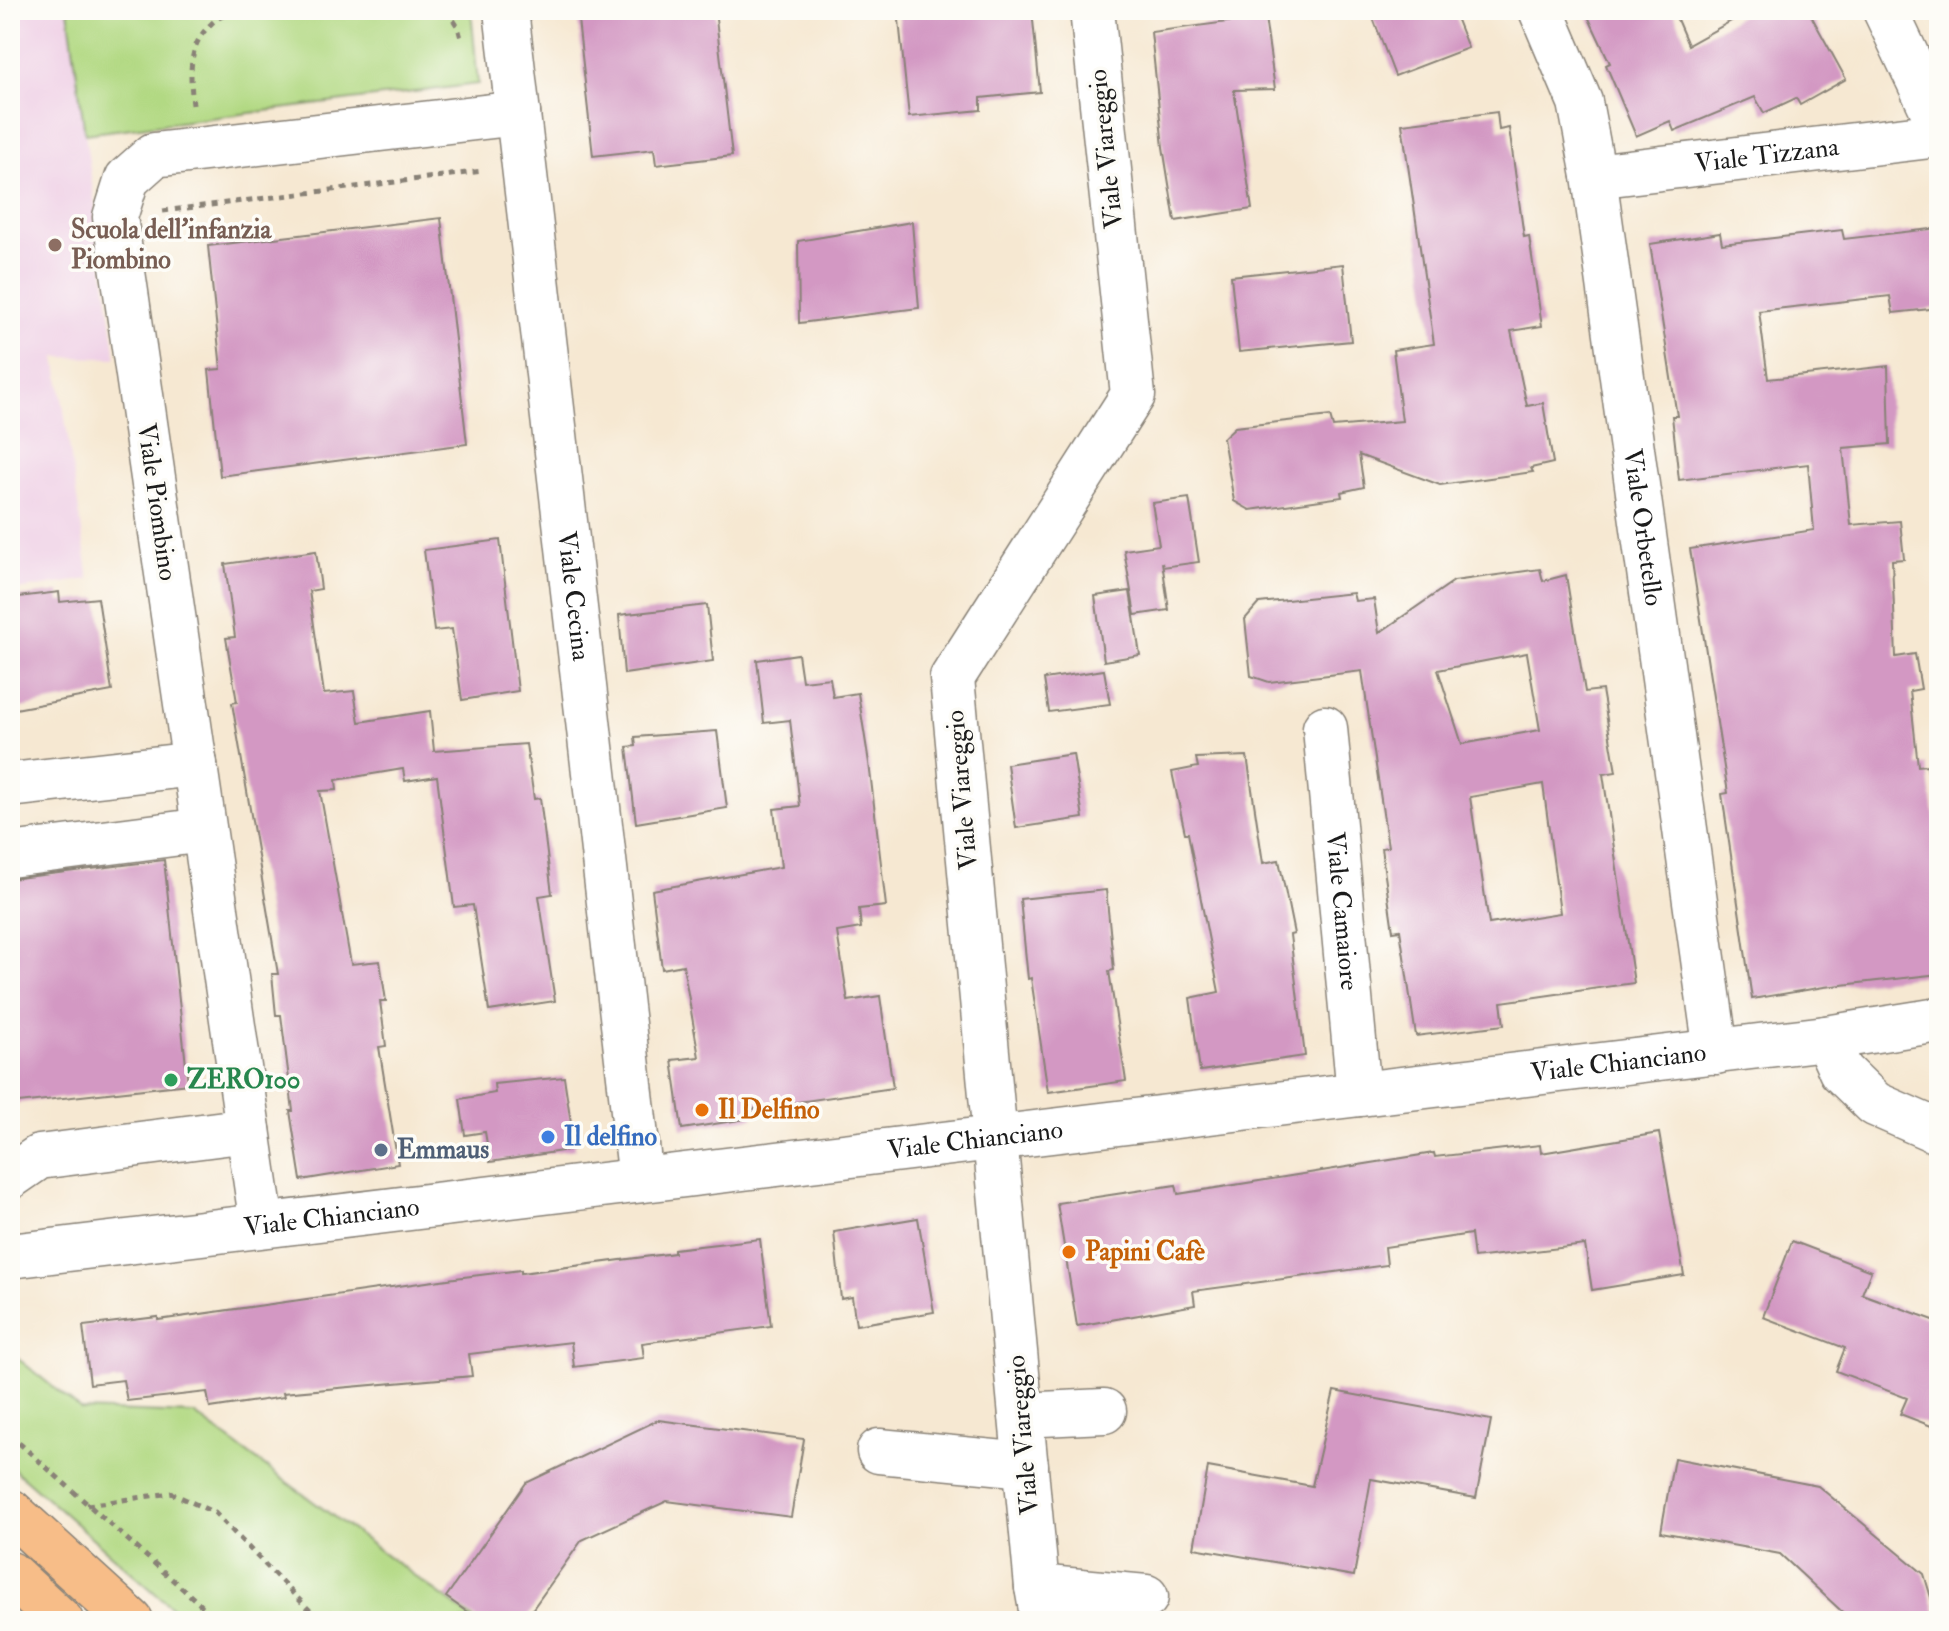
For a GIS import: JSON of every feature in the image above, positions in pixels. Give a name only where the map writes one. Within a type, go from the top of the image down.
[{"type":"main road","points":[[10,1511],[131,1621]]},
{"type":"main road","points":[[10,1574],[61,1621]]},
{"type":"street","name":"Viale Cecina","points":[[506,10],[641,1180]]},
{"type":"street","name":"Viale Viareggio","points":[[1040,1604],[952,678],[1133,395],[1092,10]]},
{"type":"street","name":"Viale Orbetello","points":[[1541,10],[1580,102],[1594,176],[1716,1052]]},
{"type":"street","points":[[1885,10],[1939,124]]},
{"type":"street","name":"Viale Piombino","points":[[262,1225],[115,217],[127,179],[154,155],[518,113]]},
{"type":"street","name":"Viale Tizzana","points":[[1594,176],[1939,135]]},
{"type":"street","name":"Viale Camaiore","points":[[1325,728],[1359,1094]]},
{"type":"street","points":[[10,785],[195,764]]},
{"type":"street","points":[[10,855],[204,830]]},
{"type":"street","name":"Viale Chianciano","points":[[11,1253],[1716,1052],[1939,1020]]},
{"type":"street","points":[[1826,1038],[1841,1071],[1875,1104],[1939,1132]]},
{"type":"street","points":[[10,1177],[39,1157],[248,1130]]},
{"type":"street","points":[[1021,1415],[1104,1411]]},
{"type":"street","points":[[879,1451],[1026,1465]]},
{"type":"street","points":[[1040,1604],[1146,1597]]},
{"type":"path","points":[[205,206],[189,72],[192,54],[201,33],[230,13],[283,10]]},
{"type":"path","points":[[115,217],[524,166]]},
{"type":"path","points":[[10,1435],[219,1621]]},
{"type":"path","points":[[87,1505],[171,1493],[215,1513],[320,1621]]},
{"type":"shaded area","name":"Scuola dell'infanzia Piombino","points":[[10,10],[68,10],[116,358],[56,357],[89,579],[10,591]]},
{"type":"green space","points":[[68,10],[471,10],[478,84],[85,134]]},
{"type":"green space","points":[[10,1352],[81,1410],[194,1414],[476,1621],[187,1621],[10,1466]]},
{"type":"building","points":[[577,10],[715,10],[732,156],[656,165],[654,149],[593,156]]},
{"type":"building","points":[[898,10],[1032,10],[1040,92],[981,98],[981,110],[909,117]]},
{"type":"building","points":[[1370,10],[1453,10],[1468,48],[1395,76]]},
{"type":"building","points":[[1585,10],[1673,10],[1688,45],[1751,10],[1808,10],[1846,79],[1800,105],[1796,98],[1764,113],[1755,97],[1674,131],[1670,121],[1636,136],[1606,65],[1610,63]]},
{"type":"building","points":[[1265,17],[1275,89],[1234,90],[1252,209],[1175,221],[1163,147],[1151,32]]},
{"type":"building","points":[[1497,112],[1499,130],[1509,128],[1524,237],[1529,236],[1542,326],[1511,331],[1527,406],[1543,403],[1553,463],[1531,468],[1533,472],[1440,485],[1359,455],[1364,487],[1341,492],[1342,497],[1250,510],[1234,501],[1223,438],[1235,427],[1330,416],[1333,427],[1402,421],[1393,350],[1434,344],[1402,124]]},
{"type":"building","points":[[441,218],[467,444],[220,476],[209,370],[221,369],[208,246]]},
{"type":"building","points":[[912,222],[919,308],[799,323],[798,241]]},
{"type":"building","points":[[1939,228],[1939,308],[1893,313],[1890,296],[1759,311],[1768,379],[1888,366],[1890,444],[1843,448],[1851,525],[1900,521],[1904,559],[1892,560],[1896,657],[1915,654],[1921,689],[1910,691],[1918,766],[1927,765],[1939,847],[1939,974],[1752,999],[1722,794],[1728,793],[1690,549],[1814,530],[1808,464],[1679,480],[1672,416],[1677,416],[1650,244],[1720,233],[1722,244],[1842,230],[1844,239]]},
{"type":"building","points":[[1343,264],[1351,341],[1239,352],[1231,276]]},
{"type":"building","points":[[1189,498],[1199,562],[1163,567],[1162,562],[1169,610],[1135,615],[1124,550],[1159,545],[1152,503]]},
{"type":"building","points":[[500,540],[518,691],[462,700],[452,629],[434,631],[424,550]]},
{"type":"building","points":[[316,551],[321,589],[309,591],[324,694],[354,691],[359,722],[430,711],[434,751],[526,744],[534,799],[540,798],[552,894],[539,896],[555,1001],[489,1011],[473,905],[454,907],[437,776],[405,781],[403,769],[336,780],[337,790],[320,791],[351,964],[380,961],[386,1001],[380,1001],[386,1046],[379,1047],[398,1164],[301,1180],[290,1111],[293,1111],[281,1015],[276,1015],[272,974],[278,974],[232,703],[237,702],[226,638],[235,637],[225,564]]},
{"type":"building","points":[[1540,569],[1543,581],[1566,575],[1585,692],[1602,690],[1616,772],[1603,774],[1634,983],[1501,1002],[1504,1025],[1416,1036],[1400,930],[1393,931],[1381,848],[1388,847],[1362,671],[1269,682],[1251,676],[1245,619],[1259,603],[1353,593],[1355,601],[1374,599],[1379,633],[1454,581]],"holes":[[[1527,653],[1540,730],[1462,744],[1438,670]],[[1543,784],[1560,913],[1489,924],[1470,797]]]},
{"type":"building","points":[[1130,591],[1140,655],[1104,661],[1095,596]]},
{"type":"building","points":[[59,592],[60,602],[98,598],[112,691],[10,710],[10,598]]},
{"type":"building","points":[[707,605],[713,661],[624,674],[619,615]]},
{"type":"building","points":[[798,654],[802,681],[830,678],[833,697],[858,693],[886,906],[859,909],[861,928],[837,932],[848,1001],[880,996],[893,1088],[752,1109],[753,1118],[682,1129],[672,1060],[699,1057],[683,965],[662,969],[652,890],[781,867],[774,809],[800,806],[790,720],[764,723],[757,660]]},
{"type":"building","points":[[1104,670],[1110,704],[1049,712],[1044,679]]},
{"type":"building","points":[[717,731],[727,808],[636,823],[627,747],[636,746],[635,737]]},
{"type":"building","points":[[1073,754],[1083,818],[1016,828],[1007,764]]},
{"type":"building","points":[[1247,756],[1263,863],[1279,860],[1294,934],[1290,935],[1305,1056],[1200,1071],[1190,998],[1219,992],[1188,833],[1185,833],[1172,772],[1198,767],[1196,758]]},
{"type":"building","points":[[164,860],[188,1084],[10,1104],[10,879]]},
{"type":"building","points":[[1106,890],[1114,970],[1109,971],[1126,1081],[1048,1092],[1031,978],[1028,979],[1020,899]]},
{"type":"building","points":[[564,1077],[575,1149],[490,1162],[485,1132],[465,1135],[460,1099],[495,1093],[494,1084]]},
{"type":"building","points":[[1659,1133],[1684,1275],[1592,1290],[1585,1245],[1474,1258],[1471,1234],[1385,1247],[1387,1265],[1193,1291],[1195,1305],[1077,1326],[1057,1203],[1176,1185],[1178,1194],[1434,1153],[1435,1157],[1540,1145],[1541,1153]]},
{"type":"building","points":[[918,1218],[934,1312],[856,1325],[852,1297],[841,1299],[834,1232]]},
{"type":"building","points":[[760,1239],[771,1326],[642,1343],[644,1358],[574,1367],[571,1342],[469,1354],[472,1376],[283,1393],[284,1397],[210,1408],[207,1392],[127,1401],[123,1380],[90,1384],[83,1326],[158,1317],[158,1320],[455,1278],[521,1270],[521,1273],[674,1253],[674,1249]]},
{"type":"building","points":[[1792,1241],[1871,1271],[1862,1294],[1939,1322],[1939,1429],[1900,1414],[1907,1398],[1836,1371],[1845,1348],[1763,1317]]},
{"type":"building","points":[[1334,1391],[1491,1420],[1476,1498],[1371,1479],[1354,1576],[1194,1548],[1208,1467],[1312,1486]]},
{"type":"building","points":[[658,1420],[804,1439],[791,1517],[667,1501],[582,1540],[524,1621],[480,1621],[446,1597],[526,1483]]},
{"type":"building","points":[[1674,1458],[1818,1486],[1924,1574],[1938,1621],[1852,1621],[1780,1554],[1661,1532]]},
{"type":"place","name":"Scuola dell'infanzia Piombino","points":[[55,245]]},
{"type":"place","name":"ZERO100","points":[[171,1080]]},
{"type":"place","name":"Il Delfino","points":[[702,1110]]},
{"type":"place","name":"Il delfino","points":[[548,1137]]},
{"type":"place","name":"Emmaus","points":[[381,1150]]},
{"type":"place","name":"Papini Cafè","points":[[1069,1252]]}]
